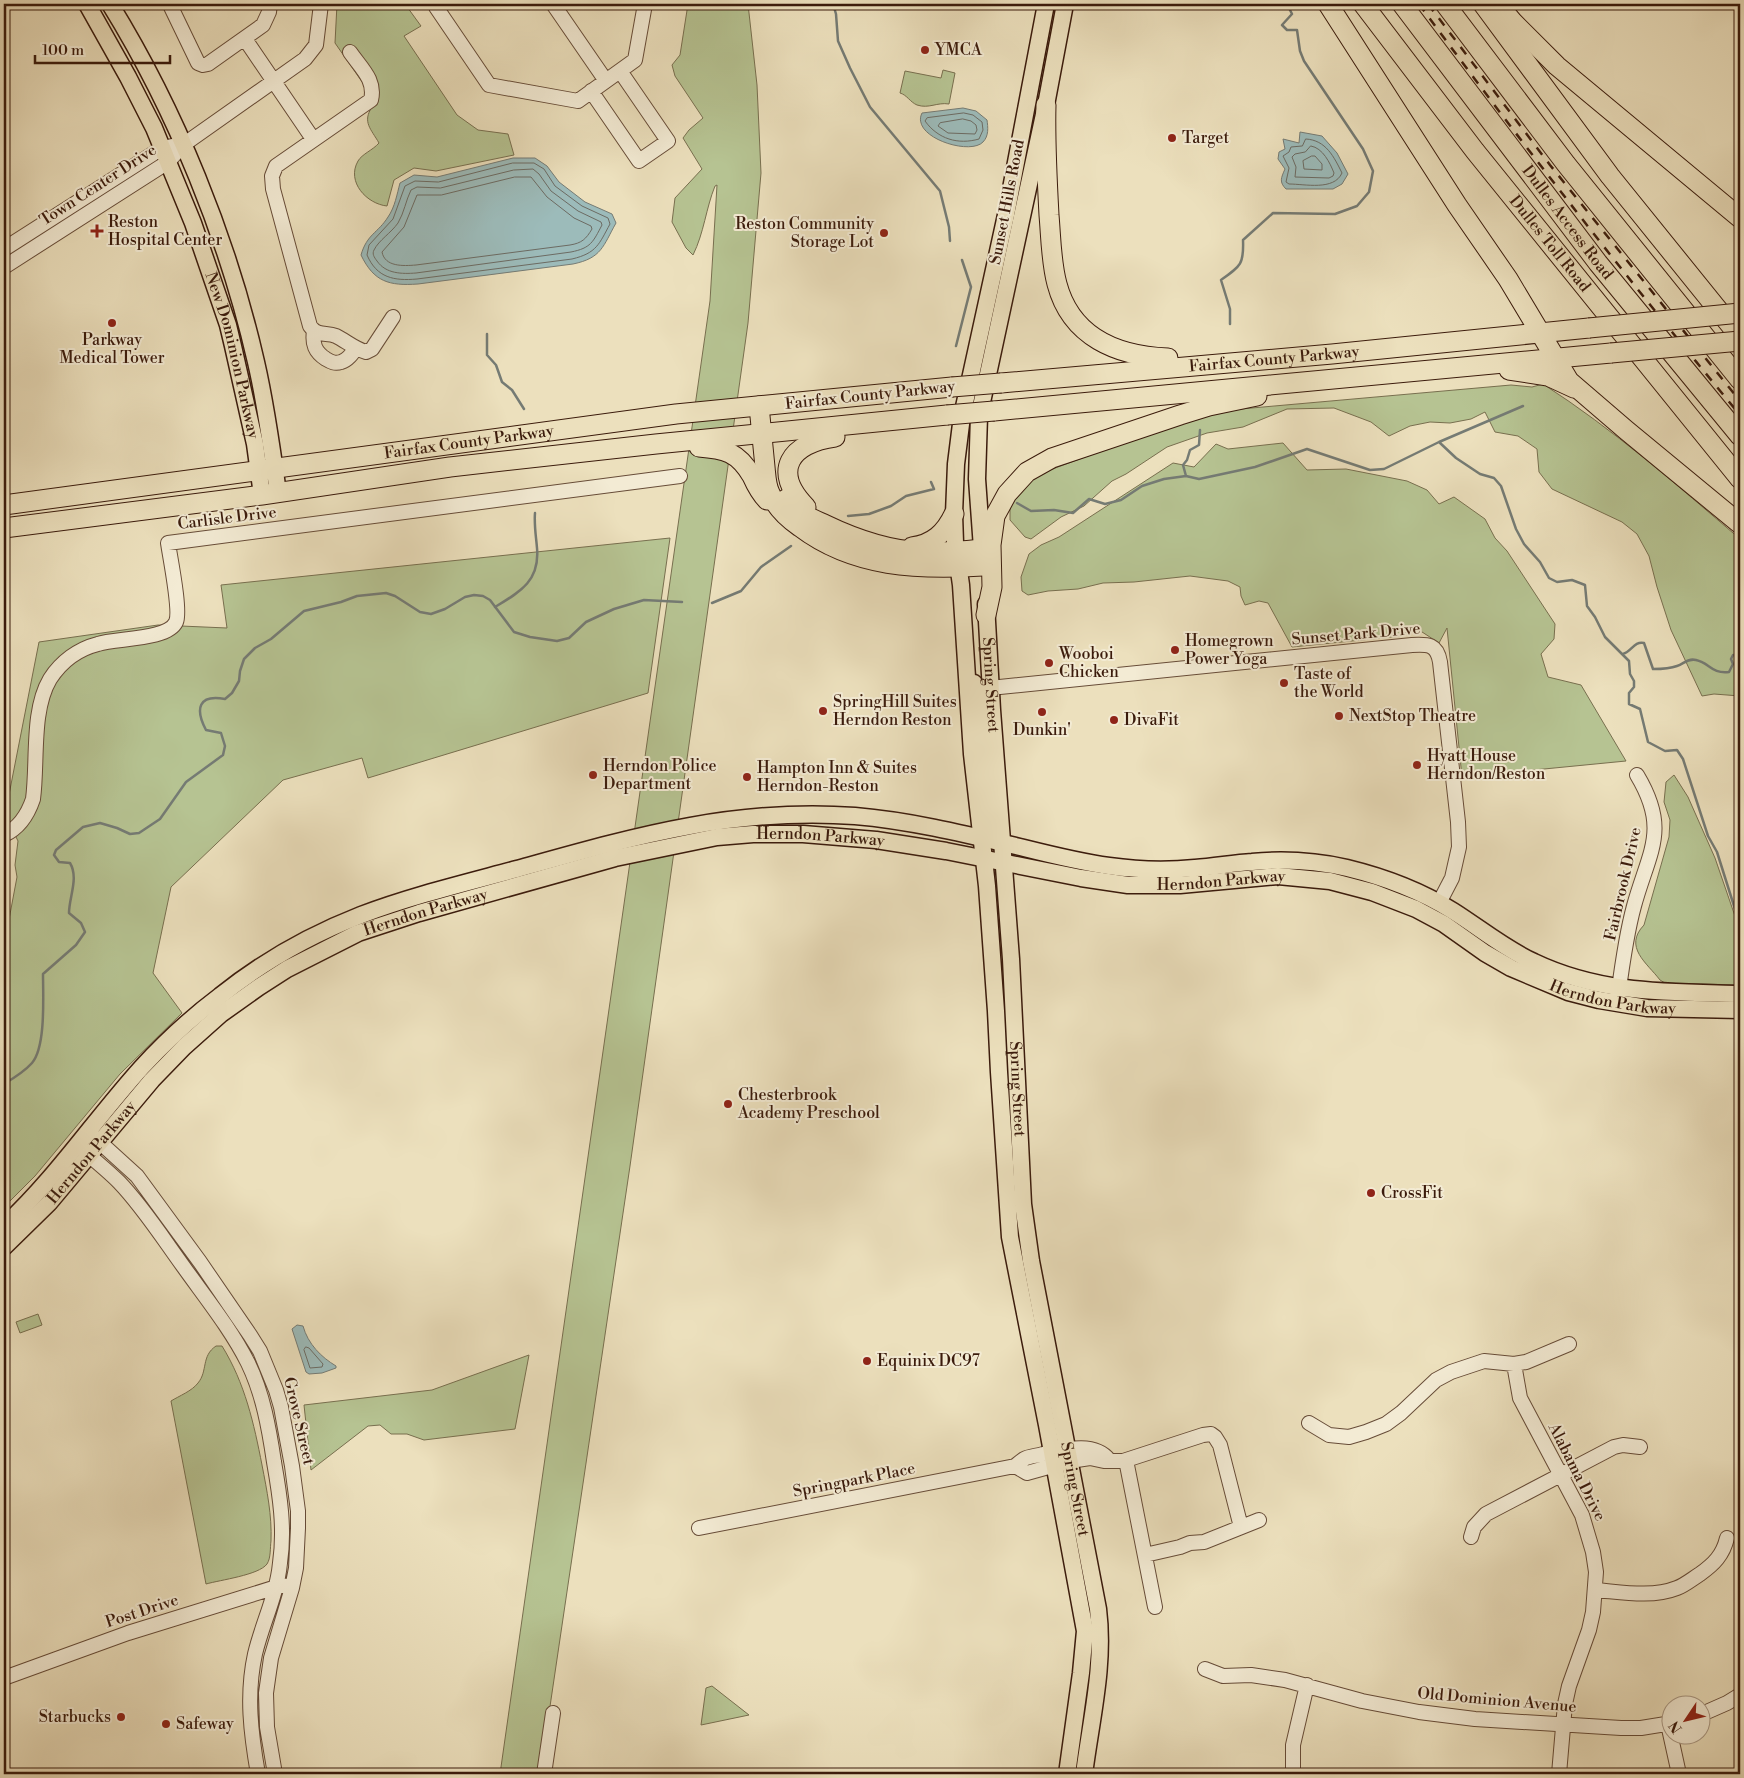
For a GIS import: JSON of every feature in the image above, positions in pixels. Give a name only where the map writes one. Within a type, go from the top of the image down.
[{"type":"highway","points":[[1328,4],[1457,205],[1508,280],[1569,381],[1740,524]]},
{"type":"highway","name":"Dulles Toll Road","points":[[1363,4],[1475,151],[1740,479]]},
{"type":"highway","name":"Dulles Access Road","points":[[1402,4],[1598,263],[1740,436]]},
{"type":"highway","points":[[1445,4],[1566,164],[1740,380]]},
{"type":"highway","points":[[1482,4],[1616,183],[1740,337]]},
{"type":"highway","points":[[1498,4],[1557,66],[1740,218]]},
{"type":"highway","points":[[1046,105],[1045,151],[1054,273],[1059,291],[1073,317],[1093,336],[1125,353],[1157,358],[1234,362]]},
{"type":"highway","name":"Fairfax County Parkway","points":[[4,528],[124,513],[267,481],[537,432],[676,414],[959,393],[1000,383],[1332,354],[1740,313]]},
{"type":"highway","name":"Fairfax County Parkway","points":[[4,505],[123,489],[267,481],[450,467],[947,415],[988,404],[1339,378],[1740,341]]},
{"type":"highway","points":[[1471,366],[1539,374],[1558,380],[1580,391]]},
{"type":"highway","points":[[986,615],[992,588],[991,545],[995,516],[1013,486],[1034,467],[1052,458],[1209,406],[1280,393],[1339,378]]},
{"type":"highway","points":[[765,406],[768,433],[768,490],[777,507]]},
{"type":"highway","points":[[825,525],[798,499],[790,487],[788,469],[794,454],[803,446],[814,441],[852,435],[898,420]]},
{"type":"highway","points":[[768,433],[783,494],[795,508],[825,525],[857,538],[897,549],[957,559]]},
{"type":"highway","points":[[656,444],[712,448],[728,452],[739,459],[764,496],[788,519],[805,532],[845,553],[872,561],[900,566],[982,558]]},
{"type":"highway","points":[[40,523],[55,512],[64,510],[267,481]]},
{"type":"highway","points":[[4,495],[123,489]]},
{"type":"highway","points":[[4,537],[124,513]]},
{"type":"highway","points":[[897,549],[920,546],[931,542],[944,531],[954,514]]},
{"type":"main road","name":"New Dominion Parkway","points":[[87,4],[128,77],[166,155],[190,216],[228,325],[267,481]]},
{"type":"main road","name":"New Dominion Parkway","points":[[110,4],[146,66],[183,145],[212,216],[248,329],[263,395],[267,481]]},
{"type":"main road","name":"Sunset Hills Road","points":[[959,393],[1006,215],[1046,4]]},
{"type":"main road","name":"Sunset Hills Road","points":[[988,404],[1065,4]]},
{"type":"main road","name":"Spring Street","points":[[959,393],[954,514],[969,719],[992,840],[994,860],[996,1011],[1010,1237],[1085,1631],[1068,1774]]},
{"type":"main road","name":"Spring Street","points":[[988,404],[978,423],[976,463],[990,688],[992,840],[1018,1087],[1023,1204],[1031,1261],[1098,1609],[1101,1640],[1099,1672],[1084,1774]]},
{"type":"main road","name":"Herndon Parkway","points":[[95,1137],[140,1070],[162,1047],[224,992],[302,942],[377,909],[603,845],[674,828],[724,820],[791,815],[850,816],[900,822],[992,840],[1080,861],[1142,869],[1191,869],[1255,861],[1320,863],[1382,878],[1413,890],[1439,903],[1502,945],[1536,964],[1583,980],[1618,996],[1664,1009],[1740,1010]]},
{"type":"main road","name":"Herndon Parkway","points":[[4,1226],[83,1151],[173,1058],[215,1020],[246,996],[312,955],[358,934],[411,915],[615,858],[682,843],[734,835],[802,834],[901,843],[1089,880],[1128,884],[1188,884],[1278,876],[1303,877],[1344,884],[1388,897],[1430,916],[1498,961],[1524,975],[1568,992],[1618,996],[1661,992],[1740,994]]},
{"type":"main road","name":"Herndon Parkway","points":[[4,1247],[49,1203],[83,1151]]},
{"type":"street","points":[[172,4],[171,7],[198,62],[203,65],[208,64],[262,26],[270,12],[270,4]]},
{"type":"street","name":"Town Center Drive","points":[[4,250],[183,145],[305,60],[316,45],[321,4]]},
{"type":"street","points":[[440,4],[436,7],[489,85],[578,101],[634,60],[645,4]]},
{"type":"street","points":[[553,4],[606,81]]},
{"type":"street","points":[[244,39],[313,139]]},
{"type":"street","points":[[350,52],[372,83],[374,91],[372,100],[276,166],[272,176],[273,189],[310,326],[314,332],[336,336],[366,352],[372,350],[393,317]]},
{"type":"street","points":[[591,91],[639,161],[668,141],[620,71]]},
{"type":"street","name":"Town Center Drive","points":[[4,267],[166,155]]},
{"type":"street","points":[[314,332],[312,340],[318,354],[333,363],[340,363],[347,359],[356,348]]},
{"type":"street","name":"Carlisle Drive","points":[[4,835],[18,825],[31,805],[34,789],[40,707],[44,691],[51,678],[72,656],[99,643],[158,634],[169,630],[177,622],[178,609],[168,543],[680,476]]},
{"type":"street","name":"Sunset Park Drive","points":[[990,688],[1412,645],[1426,644],[1432,646],[1438,653],[1440,662],[1458,816],[1459,847],[1452,878],[1439,903]]},
{"type":"street","name":"Fairbrook Drive","points":[[1618,996],[1632,911],[1655,834],[1650,802],[1637,775]]},
{"type":"street","name":"Grove Street","points":[[95,1137],[137,1176],[250,1335],[269,1371],[281,1407],[298,1511],[298,1545],[293,1582],[271,1658],[266,1693],[267,1727],[275,1774]]},
{"type":"street","name":"Grove Street","points":[[83,1151],[117,1180],[142,1211],[234,1340],[251,1371],[266,1416],[280,1498],[282,1543],[280,1565],[259,1638],[252,1673],[250,1716],[258,1774]]},
{"type":"street","points":[[1309,1424],[1329,1435],[1349,1436],[1366,1432],[1386,1424],[1401,1413],[1436,1380],[1451,1372],[1484,1362],[1514,1364],[1569,1344]]},
{"type":"street","name":"Alabama Drive","points":[[1514,1364],[1520,1398],[1582,1516],[1588,1533],[1596,1572],[1596,1590],[1589,1630],[1569,1686],[1562,1724],[1559,1774]]},
{"type":"street","name":"Springpark Place","points":[[699,1528],[1015,1466],[1025,1458],[1052,1459],[1069,1455],[1116,1462],[1211,1434],[1216,1437],[1220,1445],[1242,1527]]},
{"type":"street","points":[[1471,1537],[1474,1527],[1486,1514],[1614,1447],[1623,1445],[1640,1447]]},
{"type":"street","points":[[1126,1460],[1155,1607]]},
{"type":"street","points":[[1145,1555],[1180,1547],[1196,1541],[1204,1542],[1259,1520]]},
{"type":"street","points":[[1596,1590],[1654,1593],[1676,1588],[1687,1583],[1715,1561],[1725,1546],[1727,1538]]},
{"type":"street","name":"Post Drive","points":[[4,1678],[128,1633],[293,1582]]},
{"type":"street","name":"Old Dominion Avenue","points":[[1204,1669],[1224,1676],[1268,1676],[1362,1701],[1419,1712],[1466,1718],[1621,1728],[1662,1724]]},
{"type":"street","points":[[1293,1774],[1293,1744],[1307,1685]]},
{"type":"street","points":[[1712,1709],[1740,1695]]},
{"type":"street","points":[[544,1774],[553,1713]]},
{"type":"street","points":[[1674,1746],[1679,1774]]},
{"type":"green space","points":[[337,4],[405,4],[421,26],[404,36],[457,115],[478,130],[508,134],[514,155],[436,171],[414,168],[394,180],[387,206],[372,201],[366,196],[357,184],[355,169],[358,161],[379,143],[368,121],[369,112],[372,107],[367,89],[335,43]]},
{"type":"green space","points":[[688,4],[748,4],[757,85],[761,173],[748,323],[630,1166],[540,1774],[500,1774],[710,301],[717,185],[712,194],[700,238],[693,255],[686,248],[672,222],[675,198],[702,169],[683,138],[703,118],[675,76],[672,65],[680,55]]},
{"type":"green space","points":[[943,70],[955,73],[949,104],[921,106],[900,93],[905,71],[941,78]]},
{"type":"green space","points":[[1543,384],[1619,439],[1740,539],[1740,696],[1714,694],[1702,696],[1671,630],[1649,556],[1637,534],[1622,522],[1552,489],[1539,472],[1537,449],[1518,436],[1495,432],[1485,412],[1471,419],[1450,423],[1430,422],[1410,426],[1389,436],[1371,422],[1334,408],[1287,409],[1243,427],[1207,433],[1167,447],[1112,481],[1084,506],[1061,517],[1031,539],[1025,537],[1010,520],[1010,507],[1024,487],[1039,474],[1142,436],[1218,411],[1511,385],[1532,387]]},
{"type":"green space","points":[[1283,443],[1307,470],[1346,469],[1407,481],[1427,490],[1439,504],[1454,497],[1485,519],[1495,538],[1507,551],[1555,624],[1554,639],[1541,654],[1548,677],[1581,685],[1626,761],[1462,777],[1447,628],[1439,643],[1419,630],[1411,628],[1401,636],[1292,647],[1268,603],[1259,601],[1245,605],[1240,587],[1228,581],[1190,576],[1103,583],[1078,589],[1048,591],[1028,595],[1022,591],[1021,577],[1029,554],[1041,545],[1059,537],[1173,463],[1194,467],[1216,444],[1228,449]]},
{"type":"green space","points":[[670,538],[648,693],[368,778],[362,758],[283,780],[171,887],[153,973],[182,1013],[120,1074],[35,1176],[4,1207],[4,946],[17,877],[15,865],[18,841],[5,815],[39,642],[158,625],[227,628],[221,585]]},
{"type":"green space","points":[[1674,775],[1688,797],[1715,858],[1737,922],[1740,934],[1740,985],[1665,983],[1660,980],[1644,961],[1636,948],[1638,933],[1644,925],[1669,837],[1670,820],[1664,802],[1666,782]]},
{"type":"green space","points":[[38,1314],[42,1325],[20,1333],[16,1322]]},
{"type":"green space","points":[[216,1346],[222,1346],[237,1374],[252,1419],[267,1494],[271,1522],[271,1541],[269,1559],[263,1568],[248,1574],[206,1584],[171,1401],[189,1391],[198,1383],[203,1374],[208,1354]]},
{"type":"green space","points":[[529,1355],[515,1429],[424,1440],[407,1434],[391,1434],[380,1425],[368,1426],[311,1470],[304,1405],[432,1390]]},
{"type":"green space","points":[[712,1686],[749,1715],[701,1725],[706,1688]]},
{"type":"water","points":[[963,108],[976,111],[987,120],[986,137],[983,142],[976,146],[966,147],[943,142],[925,130],[921,122],[922,113]]},
{"type":"water","points":[[1300,132],[1322,136],[1337,153],[1348,174],[1342,184],[1333,189],[1286,189],[1281,180],[1285,169],[1278,159],[1279,152],[1285,149],[1283,139],[1299,143]]},
{"type":"water","points":[[513,158],[535,158],[547,166],[559,182],[585,202],[612,214],[616,223],[596,254],[573,264],[418,284],[391,283],[377,277],[371,271],[361,255],[363,248],[390,213],[396,200],[400,183],[414,175],[437,177]]},
{"type":"water","points":[[297,1325],[303,1326],[308,1339],[336,1368],[322,1373],[309,1374],[306,1372],[292,1329]]},
{"type":"waterway","points":[[833,4],[836,14],[838,41],[870,107],[940,191],[949,227],[950,241]]},
{"type":"waterway","points":[[1230,324],[1230,309],[1221,280],[1240,264],[1243,254],[1243,240],[1273,213],[1335,214],[1357,206],[1369,192],[1373,171],[1363,149],[1304,61],[1300,51],[1297,30],[1287,30],[1282,25],[1292,14],[1287,4]]},
{"type":"waterway","points":[[956,346],[971,287],[962,260]]},
{"type":"waterway","points":[[487,334],[487,355],[496,365],[502,382],[512,390],[524,409]]},
{"type":"waterway","points":[[1017,503],[1031,511],[1054,510],[1073,513],[1089,499],[1105,504],[1121,500],[1142,486],[1164,479],[1186,476],[1199,479],[1255,467],[1307,449],[1370,470],[1384,469],[1439,442],[1523,406]]},
{"type":"waterway","points":[[1186,476],[1183,465],[1187,460],[1190,450],[1199,445],[1200,430]]},
{"type":"waterway","points":[[1439,442],[1456,458],[1480,474],[1494,478],[1501,486],[1516,529],[1524,544],[1540,562],[1549,578],[1557,582],[1572,580],[1585,585],[1587,606],[1605,637],[1629,661],[1630,674],[1634,681],[1634,687],[1629,693],[1629,704],[1640,709],[1648,742],[1665,751],[1677,750],[1683,759],[1708,836],[1717,852],[1740,925]]},
{"type":"waterway","points":[[848,516],[869,514],[891,506],[906,496],[934,489],[931,482]]},
{"type":"waterway","points":[[495,607],[513,596],[532,577],[537,559],[535,513]]},
{"type":"waterway","points":[[712,603],[741,591],[761,567],[791,546]]},
{"type":"waterway","points":[[4,1084],[32,1063],[40,1045],[43,1021],[43,974],[76,945],[85,932],[81,923],[69,913],[74,881],[73,869],[70,863],[59,862],[54,855],[56,850],[83,827],[100,823],[130,834],[139,833],[160,819],[186,782],[223,755],[225,746],[221,733],[206,730],[201,716],[201,705],[209,699],[225,699],[232,693],[239,681],[244,659],[255,648],[271,639],[304,611],[357,596],[386,593],[395,596],[420,612],[431,614],[445,609],[465,597],[483,596],[490,600],[514,632],[530,637],[557,641],[569,638],[586,622],[614,609],[644,600],[682,602]]},
{"type":"waterway","points":[[1623,654],[1638,643],[1644,643],[1653,669],[1671,668],[1688,660],[1693,660],[1701,661],[1714,670],[1723,672],[1729,672],[1733,664],[1731,659],[1733,655],[1740,655]]},
{"type":"railway","points":[[1419,4],[1576,212],[1740,415]]},
{"type":"railway","points":[[1428,4],[1550,165],[1740,401]]},
{"type":"place","name":"YMCA","points":[[925,50]]},
{"type":"place","name":"Target","points":[[1172,138]]},
{"type":"place","name":"Reston Hospital Center","points":[[97,231]]},
{"type":"place","name":"Reston Community Storage Lot","points":[[884,233]]},
{"type":"place","name":"Parkway Medical Tower","points":[[112,323]]},
{"type":"place","name":"Homegrown Power Yoga","points":[[1175,650]]},
{"type":"place","name":"Wooboi Chicken","points":[[1049,663]]},
{"type":"place","name":"Taste of the World","points":[[1284,683]]},
{"type":"place","name":"SpringHill Suites Herndon Reston","points":[[823,711]]},
{"type":"place","name":"Dunkin'","points":[[1042,712]]},
{"type":"place","name":"NextStop Theatre","points":[[1339,716]]},
{"type":"place","name":"DivaFit","points":[[1114,720]]},
{"type":"place","name":"Hyatt House Herndon/Reston","points":[[1417,765]]},
{"type":"place","name":"Herndon Police Department","points":[[593,775]]},
{"type":"place","name":"Hampton Inn & Suites Herndon-Reston","points":[[747,777]]},
{"type":"place","name":"Chesterbrook Academy Preschool","points":[[728,1104]]},
{"type":"place","name":"CrossFit","points":[[1371,1193]]},
{"type":"place","name":"Equinix DC97","points":[[867,1361]]},
{"type":"place","name":"Starbucks","points":[[121,1717]]},
{"type":"place","name":"Safeway","points":[[166,1724]]}]
